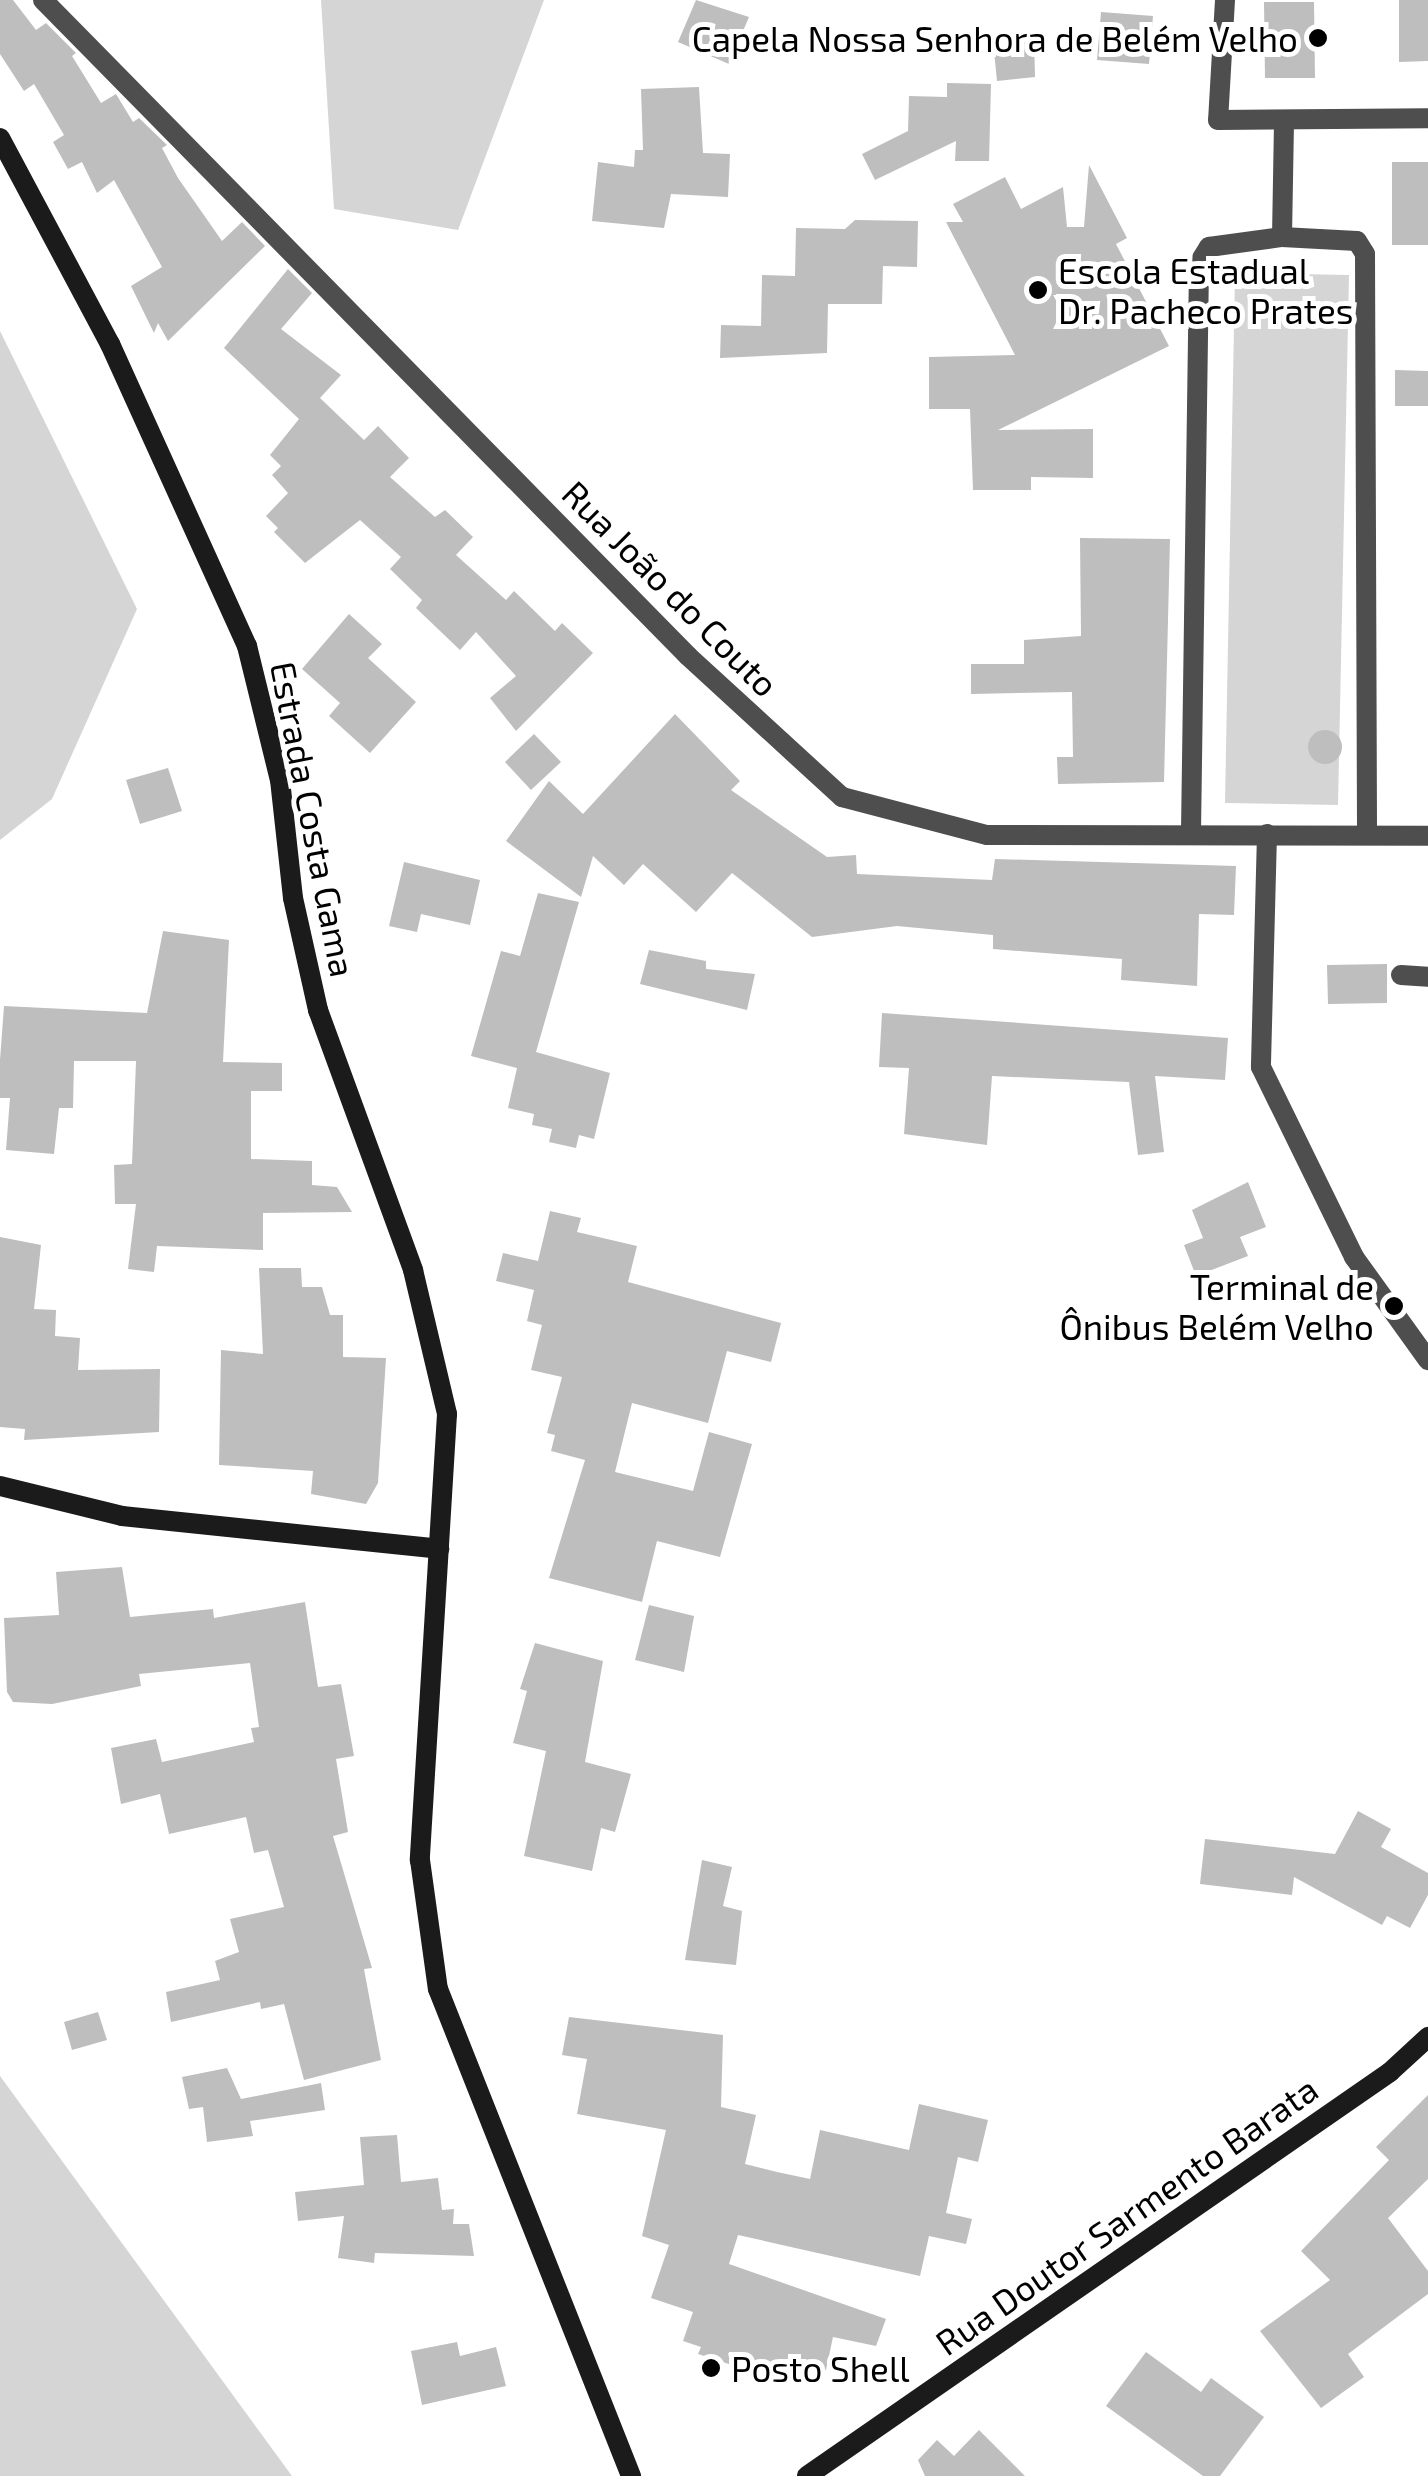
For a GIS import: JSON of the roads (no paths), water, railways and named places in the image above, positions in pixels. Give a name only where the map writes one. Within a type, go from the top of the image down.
[{"type":"main road","name":"Estrada Costa Gama","points":[[0,138],[110,344],[247,646],[280,780],[293,898],[318,1010],[413,1270],[447,1414],[420,1860],[438,1989],[631,2476]]},
{"type":"main road","points":[[0,1486],[122,1516],[439,1549]]},
{"type":"main road","name":"Rua Doutor Sarmento Barata","points":[[807,2476],[1390,2072],[1428,2037]]},
{"type":"street","name":"Rua João do Couto","points":[[44,0],[688,656],[842,797],[987,835],[1191,832],[1428,836]]},
{"type":"street","points":[[1224,0],[1218,120],[1428,118]]},
{"type":"street","points":[[1282,237],[1284,121]]},
{"type":"street","points":[[1191,832],[1199,263],[1209,248],[1282,237],[1357,241],[1365,254],[1367,836]]},
{"type":"street","points":[[1267,834],[1261,1067],[1354,1257],[1428,1360]]},
{"type":"street","points":[[1401,975],[1428,977]]},
{"type":"place","name":"Capela Nossa Senhora de Belém Velho","points":[[1318,38]]},
{"type":"place","name":"Escola Estadual Dr. Pacheco Prates","points":[[1038,290]]},
{"type":"place","name":"Terminal de Ônibus Belém Velho","points":[[1394,1306]]},
{"type":"place","name":"Posto Shell","points":[[711,2368]]}]
